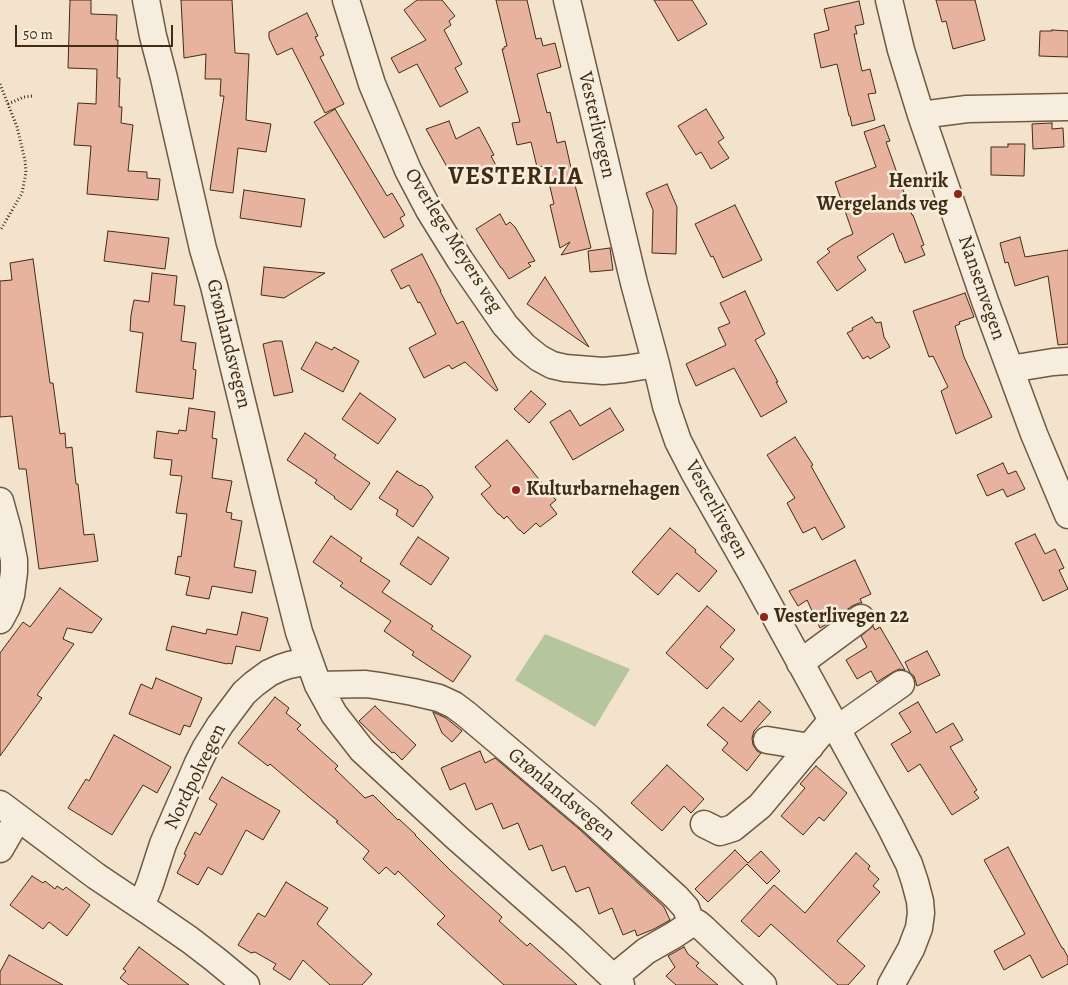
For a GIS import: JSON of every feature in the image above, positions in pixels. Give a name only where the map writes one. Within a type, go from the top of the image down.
[{"type":"street","name":"Grønlandsvegen","points":[[146,0],[195,213],[299,632],[313,673],[334,714],[362,750],[617,981],[646,951],[674,935],[689,923],[690,920],[686,908],[652,875],[589,818],[454,705],[439,698],[414,692],[359,684],[313,673]]},
{"type":"street","name":"Overlege Meyers veg","points":[[346,0],[372,84],[408,170],[428,210],[505,325],[538,358],[552,365],[604,371],[656,364]]},
{"type":"street","name":"Vesterlivegen","points":[[567,0],[634,283],[666,406],[678,441],[890,826],[909,864],[915,882],[921,914],[918,928],[911,949],[892,985]]},
{"type":"street","name":"Nansenvegen","points":[[889,0],[901,50],[921,115],[988,310],[1034,434],[1068,515]]},
{"type":"street","points":[[921,115],[967,109],[1068,106]]},
{"type":"street","points":[[1010,369],[1068,361]]},
{"type":"street","points":[[0,501],[14,560],[14,572],[12,595],[0,620]]},
{"type":"street","points":[[800,663],[861,618]]},
{"type":"street","name":"Nordpolvegen","points":[[141,906],[162,844],[198,763],[220,724],[254,684],[269,673],[289,665],[313,673]]},
{"type":"street","points":[[704,824],[720,832],[733,828],[760,806],[810,747],[834,725],[901,684]]},
{"type":"street","points":[[767,740],[810,747]]},
{"type":"street","points":[[0,849],[9,811],[96,876],[216,960],[246,985]]},
{"type":"street","points":[[689,923],[697,924],[703,928],[763,985]]},
{"type":"path","points":[[0,84],[17,127],[26,172],[22,193],[0,231]]},
{"type":"path","points":[[8,104],[24,97],[32,96]]},
{"type":"green space","points":[[545,634],[630,669],[595,727],[515,680]]},
{"type":"building","points":[[70,0],[91,0],[91,14],[117,15],[117,78],[120,78],[119,107],[122,107],[121,123],[133,125],[128,171],[147,172],[147,178],[160,179],[158,200],[87,194],[91,146],[74,145],[78,103],[96,104],[97,69],[68,68]]},
{"type":"building","points":[[181,0],[232,0],[235,53],[249,54],[246,120],[271,124],[266,152],[238,148],[233,193],[210,190],[224,96],[220,96],[221,79],[205,79],[206,54],[184,58]]},
{"type":"building","points":[[417,0],[442,0],[455,16],[449,21],[451,25],[444,30],[462,64],[455,68],[468,92],[440,107],[417,64],[399,73],[391,58],[426,40],[404,10]]},
{"type":"building","points":[[496,0],[527,0],[536,39],[541,38],[543,46],[555,43],[561,67],[537,74],[547,113],[550,112],[557,143],[565,141],[571,168],[578,166],[582,183],[575,185],[591,248],[561,255],[570,242],[560,248],[550,205],[554,204],[545,166],[537,167],[531,142],[517,145],[512,123],[520,122],[502,49],[507,46]]},
{"type":"building","points":[[654,0],[692,0],[707,24],[678,41]]},
{"type":"building","points":[[936,0],[975,0],[985,40],[953,49],[946,21],[942,22]]},
{"type":"building","points":[[859,1],[864,24],[855,26],[857,34],[854,34],[862,71],[870,69],[876,93],[868,94],[875,120],[852,126],[837,64],[821,68],[814,34],[829,30],[824,9]]},
{"type":"building","points":[[307,13],[318,36],[315,37],[324,55],[320,57],[344,104],[325,113],[292,48],[277,55],[269,38],[269,32]]},
{"type":"building","points":[[1040,31],[1068,31],[1068,57],[1039,56]]},
{"type":"building","points":[[335,109],[387,196],[392,193],[405,215],[400,218],[404,226],[384,238],[314,122]]},
{"type":"building","points":[[706,109],[724,138],[718,142],[729,158],[711,169],[701,152],[696,155],[678,126]]},
{"type":"building","points":[[449,121],[456,139],[479,127],[494,155],[491,156],[499,171],[478,182],[468,165],[451,174],[426,129]]},
{"type":"building","points":[[1052,123],[1052,129],[1063,128],[1064,147],[1033,149],[1032,124]]},
{"type":"building","points":[[884,125],[890,141],[886,142],[924,245],[921,246],[925,255],[905,263],[893,233],[857,257],[866,270],[837,291],[817,262],[830,252],[827,249],[853,234],[835,182],[876,167],[864,132]]},
{"type":"building","points":[[1008,144],[1025,144],[1024,176],[991,175],[991,147],[1008,147]]},
{"type":"building","points":[[667,184],[677,207],[676,254],[652,253],[653,210],[646,193]]},
{"type":"building","points":[[244,190],[305,199],[301,227],[240,218]]},
{"type":"building","points":[[735,205],[762,260],[723,278],[695,224]]},
{"type":"building","points":[[500,214],[506,225],[510,222],[515,227],[535,261],[528,263],[531,266],[509,279],[476,229]]},
{"type":"building","points":[[108,231],[169,238],[165,269],[104,261]]},
{"type":"building","points":[[1020,237],[1025,257],[1068,250],[1068,344],[1058,345],[1048,276],[1015,286],[1008,262],[1005,263],[1000,243]]},
{"type":"building","points":[[610,248],[613,270],[590,272],[588,251]]},
{"type":"building","points":[[422,254],[457,324],[463,321],[498,390],[496,391],[465,362],[452,369],[449,365],[424,378],[409,348],[436,334],[409,285],[401,289],[391,270]]},
{"type":"building","points":[[33,259],[50,383],[53,383],[60,434],[65,433],[66,448],[72,447],[84,535],[94,534],[98,561],[39,569],[26,469],[19,469],[12,416],[0,417],[0,281],[12,280],[10,263]]},
{"type":"building","points":[[264,267],[325,273],[284,298],[261,295]]},
{"type":"building","points":[[152,273],[177,276],[174,305],[185,306],[181,341],[196,343],[193,369],[196,370],[193,399],[136,392],[143,333],[130,331],[131,315],[134,300],[149,302]]},
{"type":"building","points":[[545,277],[589,347],[527,304]]},
{"type":"building","points":[[745,291],[765,334],[755,340],[787,402],[761,417],[734,368],[696,386],[686,364],[726,345],[718,328],[730,323],[720,303]]},
{"type":"building","points":[[965,293],[974,317],[959,322],[960,324],[955,326],[964,357],[992,417],[956,434],[941,391],[948,387],[933,356],[929,357],[913,311]]},
{"type":"building","points":[[872,317],[876,323],[881,322],[884,337],[890,347],[870,359],[868,356],[863,359],[847,333],[853,330],[852,328]]},
{"type":"building","points":[[282,341],[293,392],[274,396],[263,344]]},
{"type":"building","points":[[316,342],[332,350],[334,347],[359,361],[343,392],[301,369]]},
{"type":"building","points":[[531,391],[546,404],[529,423],[514,409]]},
{"type":"building","points":[[360,393],[396,419],[378,444],[342,419]]},
{"type":"building","points":[[189,408],[215,412],[212,438],[217,439],[212,478],[232,481],[226,512],[232,513],[231,519],[242,521],[234,567],[256,571],[252,593],[212,586],[209,599],[186,595],[190,577],[175,574],[178,556],[181,557],[187,514],[176,513],[182,476],[170,475],[172,460],[154,458],[157,431],[178,434],[179,430],[186,431]]},
{"type":"building","points":[[610,408],[624,430],[573,460],[550,422],[570,410],[580,426]]},
{"type":"building","points":[[305,433],[336,455],[334,458],[370,483],[351,510],[315,483],[317,480],[287,460]]},
{"type":"building","points":[[795,437],[813,465],[811,466],[845,527],[822,540],[815,527],[803,533],[787,503],[795,498],[767,455]]},
{"type":"building","points":[[507,440],[556,500],[550,505],[557,514],[540,527],[536,523],[524,534],[507,516],[504,519],[498,514],[481,494],[491,486],[475,467]]},
{"type":"building","points":[[1003,463],[1008,474],[1016,471],[1025,489],[1007,497],[1003,489],[987,496],[977,475]]},
{"type":"building","points":[[397,471],[428,490],[433,497],[413,527],[396,515],[398,510],[379,498]]},
{"type":"building","points":[[670,528],[717,571],[699,592],[677,573],[658,595],[632,572]]},
{"type":"building","points":[[1035,534],[1045,554],[1055,549],[1064,568],[1059,570],[1068,589],[1043,601],[1015,543]]},
{"type":"building","points":[[331,536],[362,558],[360,561],[390,581],[382,592],[433,626],[431,629],[471,656],[453,682],[412,655],[414,652],[384,631],[391,621],[340,586],[343,583],[313,562]]},
{"type":"building","points":[[418,537],[449,558],[431,585],[400,564]]},
{"type":"building","points":[[855,560],[871,594],[860,599],[862,603],[852,606],[820,628],[807,600],[798,606],[789,591]]},
{"type":"building","points":[[60,588],[102,619],[92,633],[67,628],[63,639],[74,644],[37,695],[42,698],[0,756],[0,653],[23,622],[30,627]]},
{"type":"building","points":[[707,606],[735,630],[720,647],[734,659],[707,689],[666,653]]},
{"type":"building","points":[[242,612],[268,618],[260,651],[236,646],[232,664],[227,664],[166,650],[172,626],[206,634],[207,629],[237,635]]},
{"type":"building","points":[[873,626],[875,630],[880,627],[905,670],[899,669],[877,682],[871,671],[857,679],[846,660],[867,647],[861,636]]},
{"type":"building","points":[[927,651],[940,675],[917,686],[914,676],[910,673],[905,662]]},
{"type":"building","points":[[156,678],[202,698],[190,727],[184,725],[180,735],[129,714],[141,684],[152,689]]},
{"type":"building","points":[[275,697],[289,708],[286,713],[301,725],[297,729],[338,766],[335,769],[365,798],[373,795],[451,871],[502,917],[499,921],[527,946],[530,943],[577,985],[504,985],[437,924],[445,916],[398,871],[395,875],[386,867],[379,874],[363,859],[369,851],[336,822],[338,821],[270,764],[268,766],[238,743]]},
{"type":"building","points":[[759,701],[771,712],[754,731],[753,745],[761,753],[747,771],[722,750],[728,743],[707,725],[723,707],[741,722]]},
{"type":"building","points":[[918,702],[936,733],[953,723],[963,740],[950,747],[977,790],[974,792],[979,798],[952,815],[920,764],[908,772],[891,744],[911,732],[899,713]]},
{"type":"building","points":[[375,706],[416,745],[402,760],[394,752],[392,753],[359,721]]},
{"type":"building","points":[[433,712],[446,718],[462,731],[452,742],[442,733]]},
{"type":"building","points":[[114,735],[171,767],[157,793],[143,785],[112,835],[68,808],[86,779],[89,781]]},
{"type":"building","points":[[480,751],[485,763],[495,758],[579,829],[664,907],[670,920],[637,936],[635,930],[623,935],[612,908],[599,914],[589,887],[576,892],[565,866],[552,871],[542,845],[529,850],[518,823],[503,829],[492,803],[476,810],[465,783],[450,790],[441,768]]},
{"type":"building","points":[[667,765],[704,799],[691,813],[684,806],[662,831],[631,803]]},
{"type":"building","points":[[816,766],[847,793],[824,821],[819,817],[803,835],[781,816],[805,788],[800,784]]},
{"type":"building","points":[[222,777],[280,811],[263,840],[246,830],[222,875],[208,867],[198,885],[177,873],[195,832],[200,835],[217,804],[209,799]]},
{"type":"building","points":[[1008,847],[1068,957],[1068,964],[1042,978],[1030,955],[1004,970],[994,951],[1025,934],[984,860]]},
{"type":"building","points":[[735,850],[748,863],[761,851],[780,871],[767,884],[747,864],[708,902],[695,889]]},
{"type":"building","points":[[856,853],[870,866],[868,869],[879,879],[873,886],[880,892],[837,941],[865,966],[848,985],[838,985],[771,924],[759,937],[741,921],[774,885],[805,913]]},
{"type":"building","points":[[32,876],[43,883],[45,881],[55,889],[57,886],[63,890],[66,887],[90,905],[67,936],[49,922],[43,929],[10,905]]},
{"type":"building","points":[[286,882],[328,908],[317,924],[372,974],[362,985],[330,985],[303,960],[290,980],[273,969],[276,964],[238,945],[258,913],[265,917]]},
{"type":"building","points":[[139,947],[189,985],[129,985],[120,978],[126,971],[123,969]]},
{"type":"building","points":[[684,947],[688,954],[699,963],[696,966],[718,985],[676,985],[666,976],[675,967],[668,956]]},
{"type":"building","points":[[9,955],[63,985],[0,985],[0,972]]},
{"type":"place","name":"Henrik Wergelands veg","points":[[958,194]]},
{"type":"place","name":"Kulturbarnehagen","points":[[516,490]]},
{"type":"place","name":"Vesterlivegen 22","points":[[764,617]]},
{"type":"district","name":"VESTERLIA","points":[[516,178]]}]
